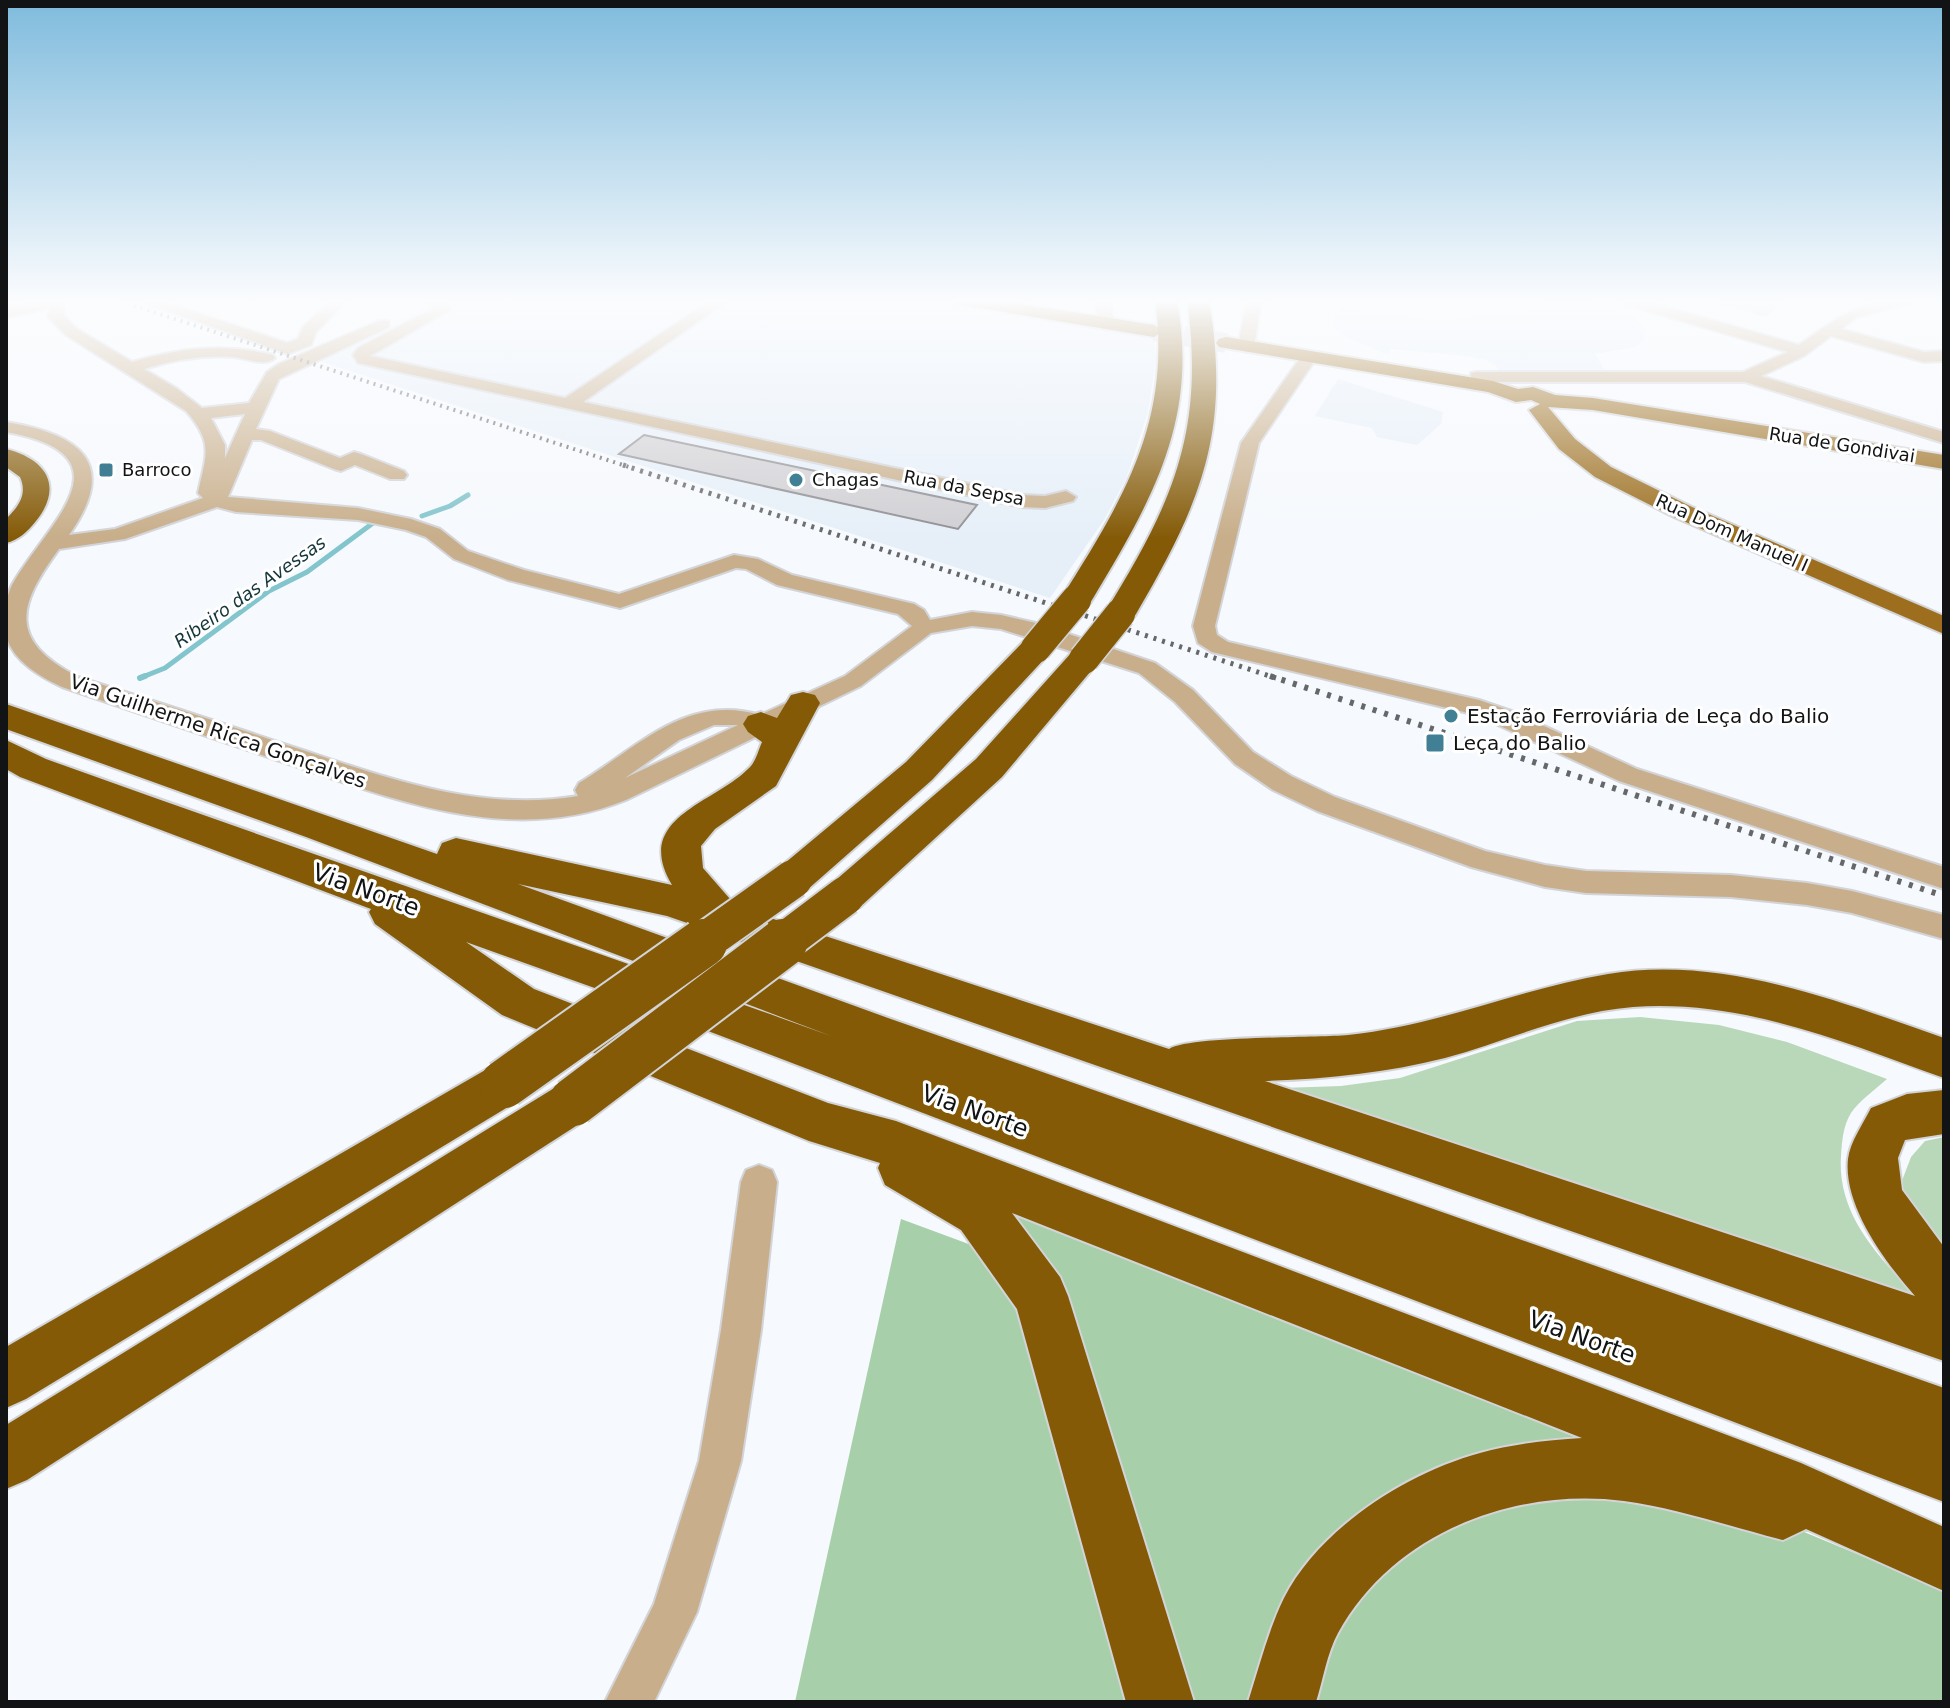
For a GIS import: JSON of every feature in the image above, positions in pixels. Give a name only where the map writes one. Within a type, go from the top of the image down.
[{"type":"highway","points":[[6,1379],[504,1084],[793,879],[919,771],[1036,648],[1076,600],[1122,521],[1163,420],[1170,379]]},
{"type":"highway","points":[[7,1458],[573,1102],[845,896],[989,768],[1120,614],[1154,559],[1178,510],[1204,422],[1205,379]]},
{"type":"highway","points":[[6,457],[34,474],[38,480],[38,495],[30,512],[6,534]]},
{"type":"highway","points":[[6,477],[11,484],[6,510]]},
{"type":"highway","points":[[722,918],[683,873],[678,851],[686,834],[699,820],[751,787],[767,772],[758,726],[803,703]]},
{"type":"highway","name":"Via Norte","points":[[6,716],[320,827],[877,1034],[1944,1418]]},
{"type":"highway","name":"Via Norte","points":[[15,764],[634,984],[1944,1472]]},
{"type":"highway","points":[[320,827],[385,828],[482,861],[670,901],[1944,1333]]},
{"type":"highway","points":[[353,886],[518,1002],[826,1125],[896,1144],[1764,1479],[1944,1560]]},
{"type":"highway","points":[[1154,1063],[1306,1061],[1442,1039],[1600,994],[1666,989],[1757,1001],[1944,1058]]},
{"type":"highway","points":[[1944,1112],[1907,1116],[1888,1124],[1872,1160],[1878,1192],[1892,1223],[1917,1259],[1944,1286]]},
{"type":"highway","points":[[826,1125],[979,1212],[1041,1296],[1160,1702]]},
{"type":"highway","points":[[1282,1702],[1308,1620],[1341,1570],[1377,1538],[1436,1502],[1478,1484],[1544,1471],[1586,1468],[1626,1471],[1778,1507],[1944,1560]]},
{"type":"main road","name":"Rua de Gondivai","points":[[1453,379],[1487,381],[1516,396],[1518,404],[1593,404],[1944,462]]},
{"type":"main road","name":"Rua Dom Manuel I","points":[[1546,406],[1567,444],[1603,472],[1683,512],[1944,626]]},
{"type":"street","points":[[149,379],[200,414],[216,443],[208,493],[217,500],[271,511],[375,516],[411,525],[433,533],[461,555],[516,575],[620,601],[734,561],[743,561],[785,580],[906,609],[916,615],[924,628]]},
{"type":"street","points":[[51,544],[118,535],[217,500],[263,391],[273,379]]},
{"type":"street","name":"Rua da Sepsa","points":[[451,379],[1022,501],[1045,502],[1066,497]]},
{"type":"street","points":[[568,404],[605,379]]},
{"type":"street","points":[[1294,379],[1250,443],[1204,626],[1206,638],[1220,647],[1470,706],[1519,724],[1628,775],[1944,878]]},
{"type":"street","points":[[1487,381],[1635,379]]},
{"type":"street","points":[[1752,379],[1944,438]]},
{"type":"street","points":[[200,414],[256,407]]},
{"type":"street","name":"Via Guilherme Ricca Gonçalves","points":[[6,427],[61,443],[70,449],[86,473],[86,481],[73,513],[24,583],[14,608],[13,627],[40,667],[70,682],[392,789],[452,805],[523,809],[592,803],[758,726],[769,713],[803,703],[853,681],[924,628],[972,619],[1001,622],[1132,661],[1161,677],[1184,696],[1244,758],[1296,791],[1504,867],[1586,882],[1731,886],[1807,894],[1852,902],[1944,927]]},
{"type":"street","points":[[274,427],[341,465],[354,458],[397,475]]},
{"type":"street","points":[[244,434],[300,443]]},
{"type":"street","points":[[629,1702],[674,1612],[720,1461],[741,1330],[759,1182]]},
{"type":"shaded area","points":[[374,379],[1153,379],[1148,412],[1126,479],[1104,520],[1050,598]]},
{"type":"shaded area","points":[[1338,379],[1443,412],[1441,424],[1417,445],[1377,437],[1372,428],[1315,416]]},
{"type":"shaded area","points":[[1571,379],[1620,379],[1617,383]]},
{"type":"green space","points":[[1640,1017],[1719,1025],[1787,1042],[1887,1079],[1858,1104],[1848,1118],[1842,1145],[1842,1181],[1848,1203],[1871,1245],[1936,1317],[1282,1088],[1341,1086],[1400,1078],[1577,1021]]},
{"type":"green space","points":[[1944,1137],[1944,1261],[1909,1215],[1900,1186],[1911,1157],[1925,1141]]},
{"type":"green space","points":[[1003,1200],[1944,1590],[1944,1702],[795,1702],[901,1219],[1047,1273]]},
{"type":"building","name":"Chagas","points":[[644,435],[977,505],[958,529],[619,454]]},
{"type":"waterway","name":"Ribeiro das Avessas","points":[[422,516],[450,506],[468,495]]},
{"type":"waterway","name":"Ribeiro das Avessas","points":[[140,678],[165,668],[269,591],[307,572],[373,523]]},
{"type":"railway","points":[[358,379],[629,467]]},
{"type":"railway","points":[[623,465],[1276,678]]},
{"type":"railway","points":[[1270,676],[1944,896]]},
{"type":"place","name":"Barroco","points":[[106,470]]},
{"type":"place","name":"Chagas","points":[[796,480]]},
{"type":"place","name":"Estação Ferroviária de Leça do Balio","points":[[1451,716]]},
{"type":"place","name":"Leça do Balio","points":[[1435,743]]}]
